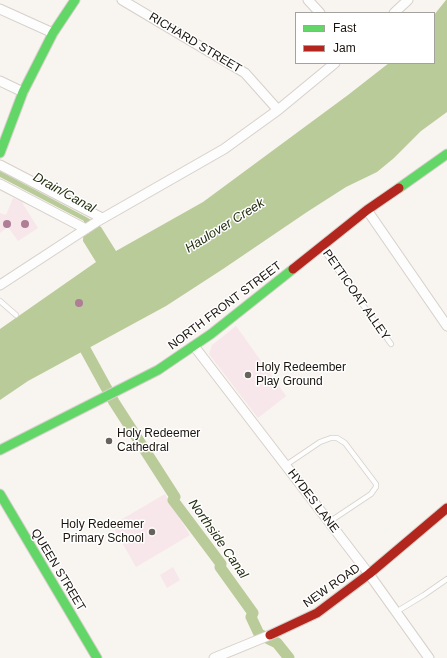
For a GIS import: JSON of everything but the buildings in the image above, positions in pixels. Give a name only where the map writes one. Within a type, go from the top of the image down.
[{"type":"street","points":[[0,153],[23,92],[53,33],[75,0]]},
{"type":"street","name":"RICHARD STREET","points":[[122,0],[245,73],[278,110]]},
{"type":"street","points":[[308,0],[319,12]]},
{"type":"street","points":[[395,12],[408,0]]},
{"type":"street","points":[[0,9],[53,33]]},
{"type":"street","points":[[0,285],[100,220],[224,149],[278,110],[334,64]]},
{"type":"street","points":[[0,81],[23,92]]},
{"type":"street","name":"NORTH FRONT STREET","points":[[0,450],[106,398],[158,370],[194,346],[368,210],[447,154]]},
{"type":"street","points":[[0,165],[100,220]]},
{"type":"street","points":[[0,184],[88,228]]},
{"type":"street","points":[[368,210],[447,326]]},
{"type":"street","name":"HYDES LANE","points":[[194,346],[370,574],[429,658]]},
{"type":"street","name":"QUEEN STREET","points":[[0,494],[97,658]]},
{"type":"street","name":"NEW ROAD","points":[[214,658],[270,635],[317,613],[370,574],[447,508]]},
{"type":"lane","name":"PETTICOAT ALLEY","points":[[322,247],[391,344]]},
{"type":"lane","points":[[0,300],[16,315]]},
{"type":"lane","points":[[286,465],[320,442],[331,438],[337,438],[345,443],[376,484],[376,487],[370,494],[329,522]]},
{"type":"lane","points":[[396,612],[447,579]]},
{"type":"shaded area","points":[[13,198],[23,202],[38,228],[18,241],[8,227],[0,233],[0,213],[6,215]]},
{"type":"shaded area","name":"Holy Redeember Play Ground","points":[[236,326],[286,396],[258,418],[209,354],[212,345]]},
{"type":"shaded area","points":[[165,494],[190,535],[136,567],[112,525]]},
{"type":"shaded area","points":[[173,567],[180,580],[167,588],[160,575]]},
{"type":"water","name":"Haulover Creek","points":[[447,0],[447,112],[421,131],[394,158],[377,172],[346,187],[166,306],[28,381],[0,400],[0,329],[96,262],[83,241],[84,221],[0,177],[0,171],[88,218],[101,227],[116,251],[203,202],[388,64],[435,64],[435,14]]},
{"type":"waterway","name":"Northside Canal","points":[[79,338],[114,402],[175,497],[173,500],[221,564],[220,567],[253,613],[251,617],[259,634],[277,643],[289,658]]},
{"type":"traffic: fast","points":[[0,153],[23,92],[53,33],[75,0]]},
{"type":"traffic: fast","points":[[399,188],[447,154]]},
{"type":"traffic: fast","points":[[0,450],[158,370],[211,334],[293,269]]},
{"type":"traffic: fast","points":[[0,494],[97,658]]},
{"type":"traffic: jam","points":[[293,269],[367,210],[399,188]]},
{"type":"traffic: jam","points":[[270,635],[317,613],[369,574],[447,508]]},
{"type":"place","name":"Holy Redeember Play Ground","points":[[248,375]]},
{"type":"place","name":"Holy Redeemer Cathedral","points":[[109,441]]},
{"type":"place","name":"Holy Redeemer Primary School","points":[[152,532]]},
{"type":"water label","name":"Drain/Canal","points":[[64,193]]}]
